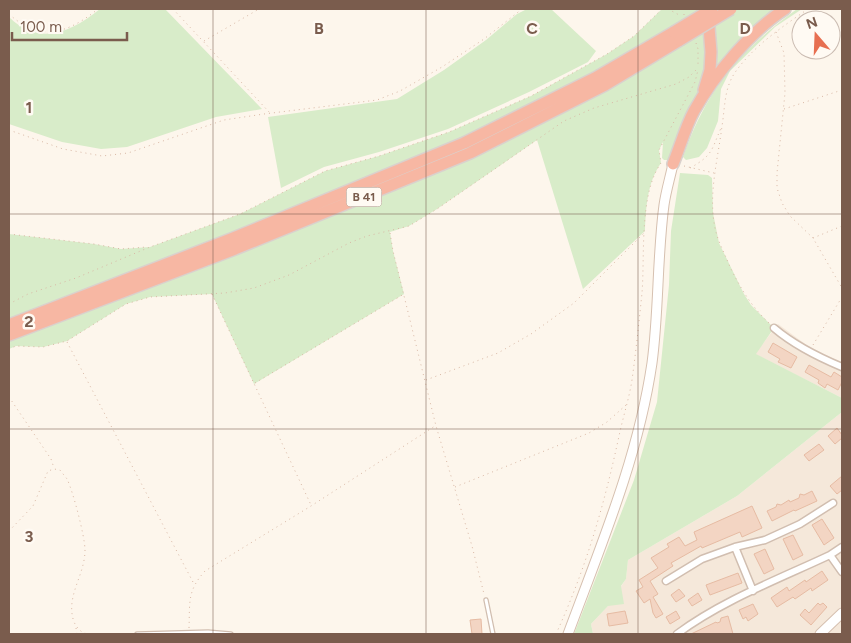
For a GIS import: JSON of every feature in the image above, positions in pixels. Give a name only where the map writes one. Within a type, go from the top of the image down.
[{"type":"highway","points":[[701,99],[710,70],[711,52],[707,9]]},
{"type":"highway","name":"B 41","points":[[677,36],[712,9]]},
{"type":"highway","name":"B 41","points":[[9,335],[33,321],[464,143],[731,9]]},
{"type":"highway","points":[[673,164],[693,113],[701,99],[731,59],[752,36],[785,9]]},
{"type":"highway","name":"B 41","points":[[9,325],[33,321]]},
{"type":"main road","points":[[568,634],[621,492],[643,412],[652,364],[657,320],[664,204],[673,164]]},
{"type":"main road","points":[[820,634],[842,613]]},
{"type":"street","points":[[774,328],[809,352],[842,367]]},
{"type":"street","points":[[666,581],[702,559],[735,547],[765,540],[800,524],[833,503]]},
{"type":"street","points":[[735,547],[753,590]]},
{"type":"street","points":[[677,634],[693,622],[753,590],[842,547]]},
{"type":"street","points":[[830,554],[842,572]]},
{"type":"lane","points":[[486,600],[494,634]]},
{"type":"lane","points":[[137,634],[189,632],[231,634]]},
{"type":"path","points":[[9,14],[17,21],[52,33],[82,22],[98,9]]},
{"type":"path","points":[[173,9],[270,113]]},
{"type":"path","points":[[203,41],[259,9]]},
{"type":"path","points":[[9,130],[63,148],[102,156],[128,153],[224,120],[377,100],[442,67],[484,39],[522,9]]},
{"type":"path","points":[[9,304],[28,294],[76,278],[150,247],[240,214],[325,171],[380,156],[449,132],[531,96],[607,54],[634,36],[662,9]]},
{"type":"path","points":[[668,9],[684,18],[684,9]]},
{"type":"path","points":[[774,328],[751,305],[744,294],[720,243],[713,213],[714,173],[726,87],[734,73],[758,47],[808,9]]},
{"type":"path","points":[[776,32],[784,53],[785,93],[777,188],[782,203],[790,216],[812,238],[842,288]]},
{"type":"path","points":[[556,634],[569,606],[592,544],[608,487],[637,344],[646,205],[655,172],[661,163],[659,150],[695,82],[698,68],[696,41]]},
{"type":"path","points":[[9,350],[16,346],[43,347],[67,341],[126,304],[150,297],[212,294],[254,288],[288,275],[349,243],[367,236],[409,226],[437,209],[564,121],[594,108],[676,84],[689,77],[698,68]]},
{"type":"path","points":[[783,109],[842,90]]},
{"type":"path","points":[[690,168],[710,154],[722,125]]},
{"type":"path","points":[[673,164],[714,173]]},
{"type":"path","points":[[812,238],[842,226]]},
{"type":"path","points":[[426,380],[498,353],[531,334],[574,303],[645,231]]},
{"type":"path","points":[[390,232],[436,426],[486,600]]},
{"type":"path","points":[[9,234],[122,249],[150,247]]},
{"type":"path","points":[[212,294],[311,506]]},
{"type":"path","points":[[254,384],[404,294]]},
{"type":"path","points":[[809,352],[842,297]]},
{"type":"path","points":[[67,341],[194,584]]},
{"type":"path","points":[[9,397],[51,458],[54,469]]},
{"type":"path","points":[[454,488],[589,433],[607,422],[626,404]]},
{"type":"path","points":[[189,632],[190,602],[194,584],[206,571],[436,426]]},
{"type":"path","points":[[9,531],[33,506],[48,471],[60,470],[67,479],[85,542],[84,562],[71,606],[77,634]]},
{"type":"path","points":[[76,626],[84,634],[88,634]]},
{"type":"shaded area","points":[[778,324],[808,346],[842,363],[842,398],[755,354]]},
{"type":"shaded area","points":[[842,412],[842,634],[593,634],[591,624],[608,606],[626,579],[628,560],[737,496]]},
{"type":"green space","points":[[100,9],[165,9],[262,109],[216,117],[127,147],[101,149],[62,142],[9,124],[9,17],[32,32],[44,34],[67,30]]},
{"type":"green space","points":[[527,9],[551,9],[596,51],[588,62],[529,92],[448,129],[379,152],[324,167],[281,188],[268,117],[397,99],[444,70],[486,40],[517,14]]},
{"type":"green space","points":[[662,9],[705,9],[706,78],[669,160],[662,158],[663,142],[659,150],[661,163],[650,187],[645,231],[583,289],[537,140],[437,209],[409,226],[390,232],[404,294],[254,384],[212,294],[150,297],[126,304],[67,341],[43,347],[16,346],[9,349],[9,234],[121,249],[150,247],[240,214],[325,171],[379,156],[449,132],[531,96],[607,54],[634,36]]},
{"type":"green space","points":[[738,9],[778,9],[718,71],[713,69],[710,27]]},
{"type":"green space","points":[[791,14],[791,16],[775,27],[730,71],[721,89],[718,121],[707,148],[699,157],[686,160],[683,157],[692,133],[702,111],[714,92],[727,73],[742,56],[777,24]]},
{"type":"green space","points":[[680,173],[708,175],[712,178],[713,213],[719,243],[751,305],[774,328],[756,354],[842,398],[842,412],[737,496],[628,560],[626,579],[621,586],[624,604],[608,606],[591,624],[593,634],[574,634],[634,480],[657,402],[669,285],[671,231]]},
{"type":"building","points":[[773,343],[797,357],[791,368],[778,362],[780,359],[768,352]]},
{"type":"building","points":[[809,365],[831,377],[834,372],[842,377],[838,390],[827,384],[825,388],[818,383],[819,380],[805,372]]},
{"type":"building","points":[[837,428],[842,438],[835,444],[828,436]]},
{"type":"building","points":[[819,444],[824,450],[809,461],[804,455]]},
{"type":"building","points":[[842,476],[842,490],[837,494],[830,486]]},
{"type":"building","points":[[812,491],[817,501],[772,521],[767,511],[776,507],[777,504],[781,505],[789,500],[790,502],[799,498],[800,494],[804,495]]},
{"type":"building","points":[[752,506],[762,528],[742,537],[740,532],[702,548],[701,546],[671,563],[673,566],[650,581],[658,594],[653,597],[663,614],[656,618],[650,599],[644,603],[636,591],[643,587],[639,580],[658,568],[651,558],[669,547],[667,544],[679,537],[685,546],[697,540],[694,532]]},
{"type":"building","points":[[822,519],[834,538],[824,545],[812,525]]},
{"type":"building","points":[[793,535],[803,555],[793,560],[783,539]]},
{"type":"building","points":[[765,549],[774,569],[764,574],[754,554]]},
{"type":"building","points":[[822,571],[828,580],[812,591],[811,588],[795,599],[793,597],[777,607],[771,598],[787,587],[789,591],[805,580],[806,582]]},
{"type":"building","points":[[738,573],[742,583],[710,595],[706,585]]},
{"type":"building","points":[[679,589],[685,596],[676,602],[671,595]]},
{"type":"building","points":[[698,593],[702,600],[692,606],[688,600]]},
{"type":"building","points":[[818,603],[820,605],[823,603],[827,607],[811,625],[800,615],[805,609],[809,613]]},
{"type":"building","points":[[753,604],[758,614],[748,621],[746,617],[743,619],[739,610]]},
{"type":"building","points":[[625,611],[628,623],[609,626],[607,614]]},
{"type":"building","points":[[676,611],[680,618],[670,624],[666,617]]},
{"type":"building","points":[[728,616],[733,634],[691,634],[716,622],[720,622],[721,618]]},
{"type":"building","points":[[481,619],[482,634],[472,634],[470,620]]}]
